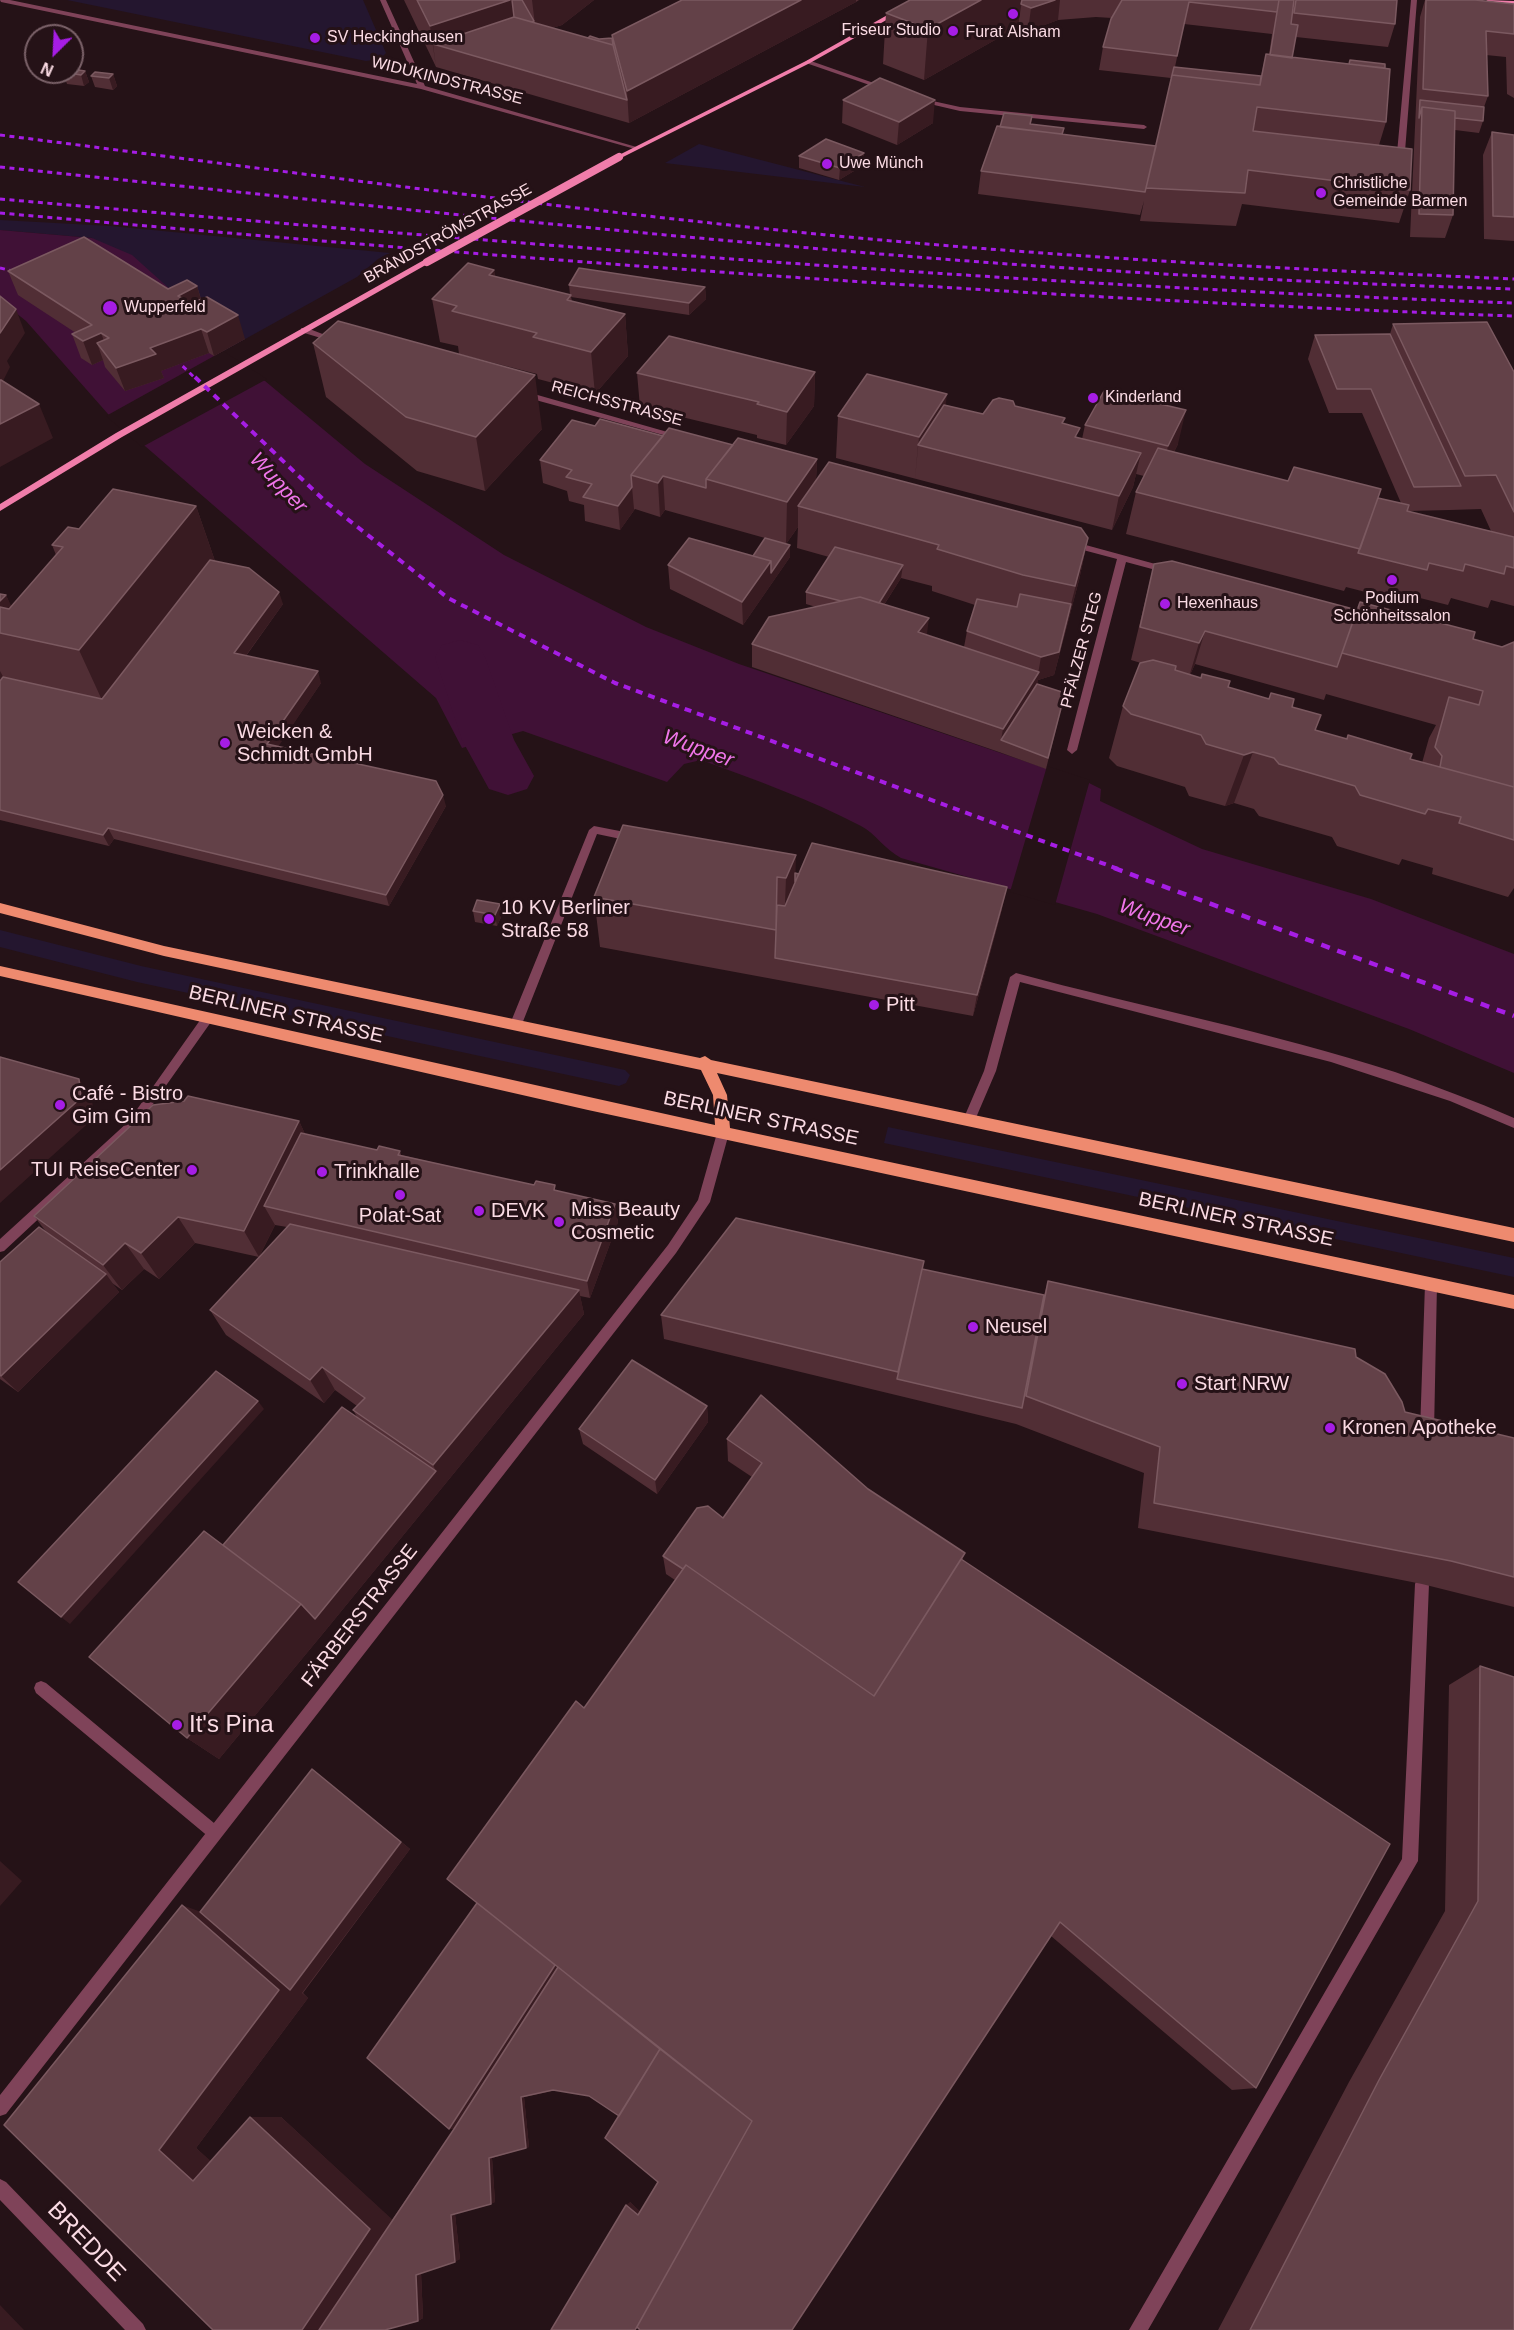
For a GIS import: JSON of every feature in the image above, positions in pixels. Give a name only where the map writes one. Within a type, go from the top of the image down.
[{"type":"main road","name":"BRÄNDSTRÖMSTRASSE","points":[[0,508],[119,435],[304,330],[620,157],[808,62],[918,0]]},
{"type":"main road","points":[[1489,0],[1514,3]]},
{"type":"main road","name":"BERLINER STRASSE","points":[[0,908],[164,951],[705,1062],[1514,1235]]},
{"type":"main road","name":"BERLINER STRASSE","points":[[0,971],[723,1133],[1514,1302]]},
{"type":"main road","points":[[705,1062],[720,1095],[723,1133]]},
{"type":"street","name":"WIDUKINDSTRASSE","points":[[1,0],[422,87],[637,148]]},
{"type":"street","points":[[383,0],[422,87]]},
{"type":"street","points":[[1400,166],[1414,0]]},
{"type":"street","points":[[808,62],[897,92]]},
{"type":"street","points":[[908,96],[960,110],[1144,127]]},
{"type":"street","points":[[304,330],[349,345]]},
{"type":"street","name":"REICHSSTRASSE","points":[[510,390],[694,441]]},
{"type":"street","points":[[1064,542],[1180,574]]},
{"type":"street","name":"PFÄLZER STEG","points":[[1072,750],[1122,558]]},
{"type":"street","points":[[516,1024],[594,830],[650,841]]},
{"type":"street","points":[[969,1120],[990,1071],[1016,977],[1078,995],[1261,1038],[1467,1102],[1514,1123]]},
{"type":"street","points":[[0,1247],[132,1125],[207,1019]]},
{"type":"street","name":"FÄRBERSTRASSE","points":[[0,2108],[672,1248],[704,1202],[723,1133]]},
{"type":"street","points":[[1426,1451],[1431,1284]]},
{"type":"street","points":[[1138,2330],[1410,1861],[1422,1584]]},
{"type":"street","points":[[41,1688],[215,1833]]},
{"type":"street","name":"BREDDE","points":[[0,2188],[137,2330]]},
{"type":"shaded area","name":"SV Heckinghausen","points":[[67,0],[363,0],[386,53],[380,59],[366,61]]},
{"type":"shaded area","points":[[699,144],[865,187],[665,163]]},
{"type":"shaded area","points":[[0,220],[111,226],[390,253],[378,259],[357,277],[220,353],[92,238],[0,230]]},
{"type":"shaded area","points":[[0,930],[141,966],[625,1070],[630,1075],[626,1083],[619,1086],[137,982],[0,947]]},
{"type":"shaded area","points":[[888,1127],[1514,1258],[1514,1277],[884,1143]]},
{"type":"water","name":"Wupper","points":[[0,230],[92,238],[132,255],[192,309],[220,353],[265,381],[365,464],[504,555],[646,627],[739,664],[1089,783],[1101,789],[1100,801],[1202,849],[1371,899],[1514,954],[1514,1073],[1409,1029],[1097,914],[901,858],[866,829],[841,816],[782,790],[701,760],[684,764],[667,782],[523,731],[462,748],[436,698],[108,414],[26,321],[0,300]]},
{"type":"pier","points":[[223,351],[267,379],[142,447],[106,416]]},
{"type":"pier","points":[[1047,766],[1090,780],[1055,905],[1010,892]]},
{"type":"building","points":[[417,0],[510,0],[430,26]]},
{"type":"building","points":[[512,0],[522,0],[534,21],[514,17]]},
{"type":"building","points":[[682,0],[801,0],[627,91],[612,35]]},
{"type":"building","points":[[910,0],[981,0],[928,29],[886,13]]},
{"type":"building","points":[[1022,0],[1055,0],[1031,8],[1021,4]]},
{"type":"building","points":[[1122,0],[1279,0],[1277,12],[1189,2],[1177,56],[1103,47],[1111,19]]},
{"type":"building","points":[[1279,0],[1294,0],[1291,24],[1298,25],[1292,58],[1270,55]]},
{"type":"building","points":[[1296,0],[1397,0],[1395,24],[1294,13]]},
{"type":"building","points":[[1426,0],[1475,0],[1514,4],[1514,34],[1486,31],[1488,96],[1423,89]]},
{"type":"building","points":[[514,17],[613,45],[627,100],[433,44]]},
{"type":"building","points":[[590,36],[599,39],[612,38],[613,45],[588,38]]},
{"type":"building","points":[[1266,54],[1390,69],[1386,122],[1257,107],[1253,131],[1412,149],[1410,190],[1248,170],[1245,193],[1146,188],[1172,75],[1260,85]]},
{"type":"building","points":[[1350,60],[1385,64],[1385,68],[1349,64]]},
{"type":"building","points":[[1174,67],[1261,76],[1260,85],[1172,75]]},
{"type":"building","points":[[95,72],[113,74],[109,78],[91,76]]},
{"type":"building","points":[[880,78],[935,100],[899,122],[843,100]]},
{"type":"building","points":[[1420,100],[1484,107],[1483,121],[1455,118],[1455,111],[1422,107],[1419,118]]},
{"type":"building","points":[[1422,107],[1455,111],[1453,215],[1419,214]]},
{"type":"building","points":[[1004,113],[1032,116],[1030,124],[1064,128],[1062,134],[1000,127]]},
{"type":"building","points":[[997,126],[1156,146],[1145,192],[981,171]]},
{"type":"building","points":[[1492,132],[1514,135],[1514,217],[1493,216]]},
{"type":"building","points":[[826,139],[864,153],[840,168],[799,156]]},
{"type":"building","points":[[84,237],[168,289],[187,280],[197,286],[178,296],[191,303],[207,297],[238,315],[207,332],[201,329],[150,348],[156,354],[116,368],[97,343],[109,338],[101,333],[83,341],[72,334],[92,325],[8,271]]},
{"type":"building","points":[[468,263],[494,270],[489,275],[571,295],[567,300],[625,314],[591,352],[533,337],[537,333],[452,311],[457,306],[432,299]]},
{"type":"building","points":[[579,268],[705,287],[689,303],[569,285]]},
{"type":"building","points":[[0,296],[16,309],[0,333]]},
{"type":"building","points":[[338,321],[535,375],[476,437],[406,417],[313,343]]},
{"type":"building","points":[[1487,322],[1514,372],[1514,512],[1496,475],[1465,476],[1393,324]]},
{"type":"building","points":[[1390,334],[1461,486],[1414,487],[1371,389],[1337,389],[1315,335]]},
{"type":"building","points":[[669,336],[815,372],[787,412],[757,404],[759,402],[637,373]]},
{"type":"building","points":[[867,374],[947,394],[919,437],[838,416]]},
{"type":"building","points":[[1,380],[39,404],[0,424]]},
{"type":"building","points":[[1104,391],[1186,410],[1168,446],[1085,425]]},
{"type":"building","points":[[999,398],[1013,401],[1015,406],[1065,418],[1062,423],[1080,428],[1075,437],[1141,453],[1119,496],[918,445],[944,405],[983,414],[993,400]]},
{"type":"building","points":[[600,419],[663,436],[631,475],[632,487],[618,506],[583,497],[592,484],[566,477],[572,470],[540,460],[572,420],[595,426]]},
{"type":"building","points":[[669,428],[733,445],[706,479],[706,488],[663,476],[658,483],[631,475]]},
{"type":"building","points":[[738,438],[817,459],[787,502],[706,479]]},
{"type":"building","points":[[1158,448],[1288,481],[1294,467],[1381,489],[1360,549],[1136,492]]},
{"type":"building","points":[[829,462],[1081,528],[1088,538],[1075,586],[1023,575],[937,549],[939,545],[798,506]]},
{"type":"building","points":[[113,489],[196,506],[79,650],[0,633],[0,607],[9,609],[63,547],[52,545],[68,527],[79,529]]},
{"type":"building","points":[[1378,498],[1409,505],[1407,511],[1514,537],[1514,568],[1506,566],[1504,574],[1465,564],[1463,571],[1429,563],[1427,570],[1358,553]]},
{"type":"building","points":[[689,538],[771,561],[742,602],[668,565]]},
{"type":"building","points":[[765,538],[790,545],[771,573],[771,561],[753,556]]},
{"type":"building","points":[[835,547],[903,565],[879,603],[860,597],[841,601],[806,592]]},
{"type":"building","points":[[210,560],[249,568],[279,592],[234,653],[318,671],[267,744],[436,781],[443,795],[386,895],[108,828],[103,835],[0,810],[0,681],[3,677],[102,699]]},
{"type":"building","points":[[1172,561],[1357,610],[1337,667],[1205,631],[1199,643],[1140,627],[1154,564]]},
{"type":"building","points":[[1020,594],[1071,604],[1059,652],[1041,657],[967,631],[977,599],[1017,607]]},
{"type":"building","points":[[860,597],[929,618],[918,632],[1039,672],[1003,729],[752,644],[769,617]]},
{"type":"building","points":[[1360,602],[1475,632],[1473,639],[1502,647],[1514,642],[1514,787],[1440,767],[1442,756],[1435,747],[1449,697],[1479,705],[1483,691],[1342,653]]},
{"type":"building","points":[[1153,660],[1176,666],[1175,670],[1201,678],[1202,674],[1230,681],[1228,687],[1269,699],[1271,693],[1294,699],[1292,707],[1321,715],[1315,730],[1347,739],[1348,735],[1412,754],[1410,759],[1514,787],[1514,840],[1459,823],[1461,817],[1428,809],[1425,814],[1360,795],[1355,786],[1279,764],[1274,758],[1253,752],[1244,755],[1206,744],[1201,735],[1131,714],[1123,706],[1140,663]]},
{"type":"building","points":[[1037,684],[1065,693],[1048,758],[1001,740]]},
{"type":"building","points":[[623,825],[796,855],[786,878],[777,877],[776,930],[594,897]]},
{"type":"building","points":[[812,843],[1007,887],[977,995],[775,958],[777,905],[785,906]]},
{"type":"building","points":[[477,900],[500,904],[495,915],[473,911]]},
{"type":"building","points":[[0,1057],[79,1079],[81,1098],[0,1170]]},
{"type":"building","points":[[188,1096],[299,1121],[244,1231],[178,1217],[141,1253],[125,1243],[103,1265],[34,1216],[153,1105],[184,1101]]},
{"type":"building","points":[[301,1133],[377,1150],[379,1146],[400,1151],[398,1155],[534,1185],[536,1181],[555,1185],[554,1190],[615,1204],[587,1281],[264,1206]]},
{"type":"building","points":[[736,1218],[924,1261],[898,1372],[661,1315]]},
{"type":"building","points":[[290,1224],[579,1290],[433,1465],[353,1410],[365,1398],[322,1367],[310,1380],[210,1310]]},
{"type":"building","points":[[39,1227],[106,1274],[1,1376],[0,1262]]},
{"type":"building","points":[[922,1269],[1044,1295],[1022,1408],[897,1379]]},
{"type":"building","points":[[1048,1281],[1355,1349],[1356,1357],[1385,1374],[1402,1402],[1405,1412],[1514,1438],[1514,1577],[1451,1561],[1154,1503],[1160,1447],[1026,1396]]},
{"type":"building","points":[[632,1360],[707,1406],[655,1480],[579,1429]]},
{"type":"building","points":[[216,1371],[258,1401],[61,1617],[18,1582]]},
{"type":"building","points":[[761,1395],[868,1489],[965,1553],[874,1696],[686,1565],[683,1569],[663,1556],[697,1508],[708,1506],[723,1518],[762,1463],[727,1439]]},
{"type":"building","points":[[342,1407],[436,1471],[315,1619],[301,1604],[223,1545]]},
{"type":"building","points":[[204,1531],[301,1604],[187,1738],[89,1657]]},
{"type":"building","points":[[961,1559],[1390,1844],[1256,2088],[1060,1922],[792,2330],[640,2330],[637,2327],[752,2121],[447,1879],[576,1701],[584,1708],[686,1565],[874,1696]]},
{"type":"building","points":[[1480,1666],[1514,1677],[1514,2330],[1250,2330],[1379,2080],[1478,1901]]},
{"type":"building","points":[[312,1769],[401,1842],[290,1990],[200,1912]]},
{"type":"building","points":[[477,1903],[555,1965],[449,2129],[367,2058]]},
{"type":"building","points":[[182,1905],[279,1990],[159,2150],[193,2181],[250,2117],[370,2229],[302,2330],[213,2330],[4,2125]]},
{"type":"building","points":[[558,1967],[660,2049],[619,2116],[589,2096],[553,2090],[521,2097],[526,2148],[489,2158],[491,2204],[451,2215],[455,2262],[416,2275],[418,2321],[385,2330],[319,2330],[454,2129]]},
{"type":"building","points":[[660,2049],[752,2121],[635,2330],[551,2330],[626,2205],[638,2215],[658,2182],[605,2138]]},
{"type":"waterway","points":[[460,657],[488,740],[508,776]]},
{"type":"railway","points":[[0,135],[517,201],[827,235],[1170,262],[1514,279]]},
{"type":"railway","points":[[0,167],[589,228],[942,259],[1228,277],[1514,289]]},
{"type":"railway","points":[[0,199],[378,231],[945,274],[1514,303]]},
{"type":"railway","points":[[0,213],[378,246],[756,275],[1135,299],[1514,316]]},
{"type":"railway","points":[[0,268],[26,274]]},
{"type":"railway","points":[[169,353],[196,379]]},
{"type":"railway","points":[[195,377],[327,503],[448,598],[615,683],[1118,869]]},
{"type":"railway","points":[[1114,868],[1514,1016]]},
{"type":"place","name":"Furat Alsham","points":[[1013,14]]},
{"type":"place","name":"Friseur Studio","points":[[953,31]]},
{"type":"place","name":"SV Heckinghausen","points":[[315,38]]},
{"type":"place","name":"Uwe Münch","points":[[827,164]]},
{"type":"place","name":"Christliche Gemeinde Barmen","points":[[1321,193]]},
{"type":"place","name":"Wupperfeld","points":[[110,308]]},
{"type":"place","name":"Kinderland","points":[[1093,398]]},
{"type":"place","name":"Podium Schönheitssalon","points":[[1392,580]]},
{"type":"place","name":"Hexenhaus","points":[[1165,604]]},
{"type":"place","name":"Weicken & Schmidt GmbH","points":[[225,743]]},
{"type":"place","name":"10 KV Berliner Straße 58","points":[[489,919]]},
{"type":"place","name":"Pitt","points":[[874,1005]]},
{"type":"place","name":"Café - Bistro Gim Gim","points":[[60,1105]]},
{"type":"place","name":"TUI ReiseCenter","points":[[192,1170]]},
{"type":"place","name":"Trinkhalle","points":[[322,1172]]},
{"type":"place","name":"Polat-Sat","points":[[400,1195]]},
{"type":"place","name":"DEVK","points":[[479,1211]]},
{"type":"place","name":"Miss Beauty Cosmetic","points":[[559,1222]]},
{"type":"place","name":"Neusel","points":[[973,1327]]},
{"type":"place","name":"Start NRW","points":[[1182,1384]]},
{"type":"place","name":"Kronen Apotheke","points":[[1330,1428]]},
{"type":"place","name":"It's Pina","points":[[177,1725]]}]
